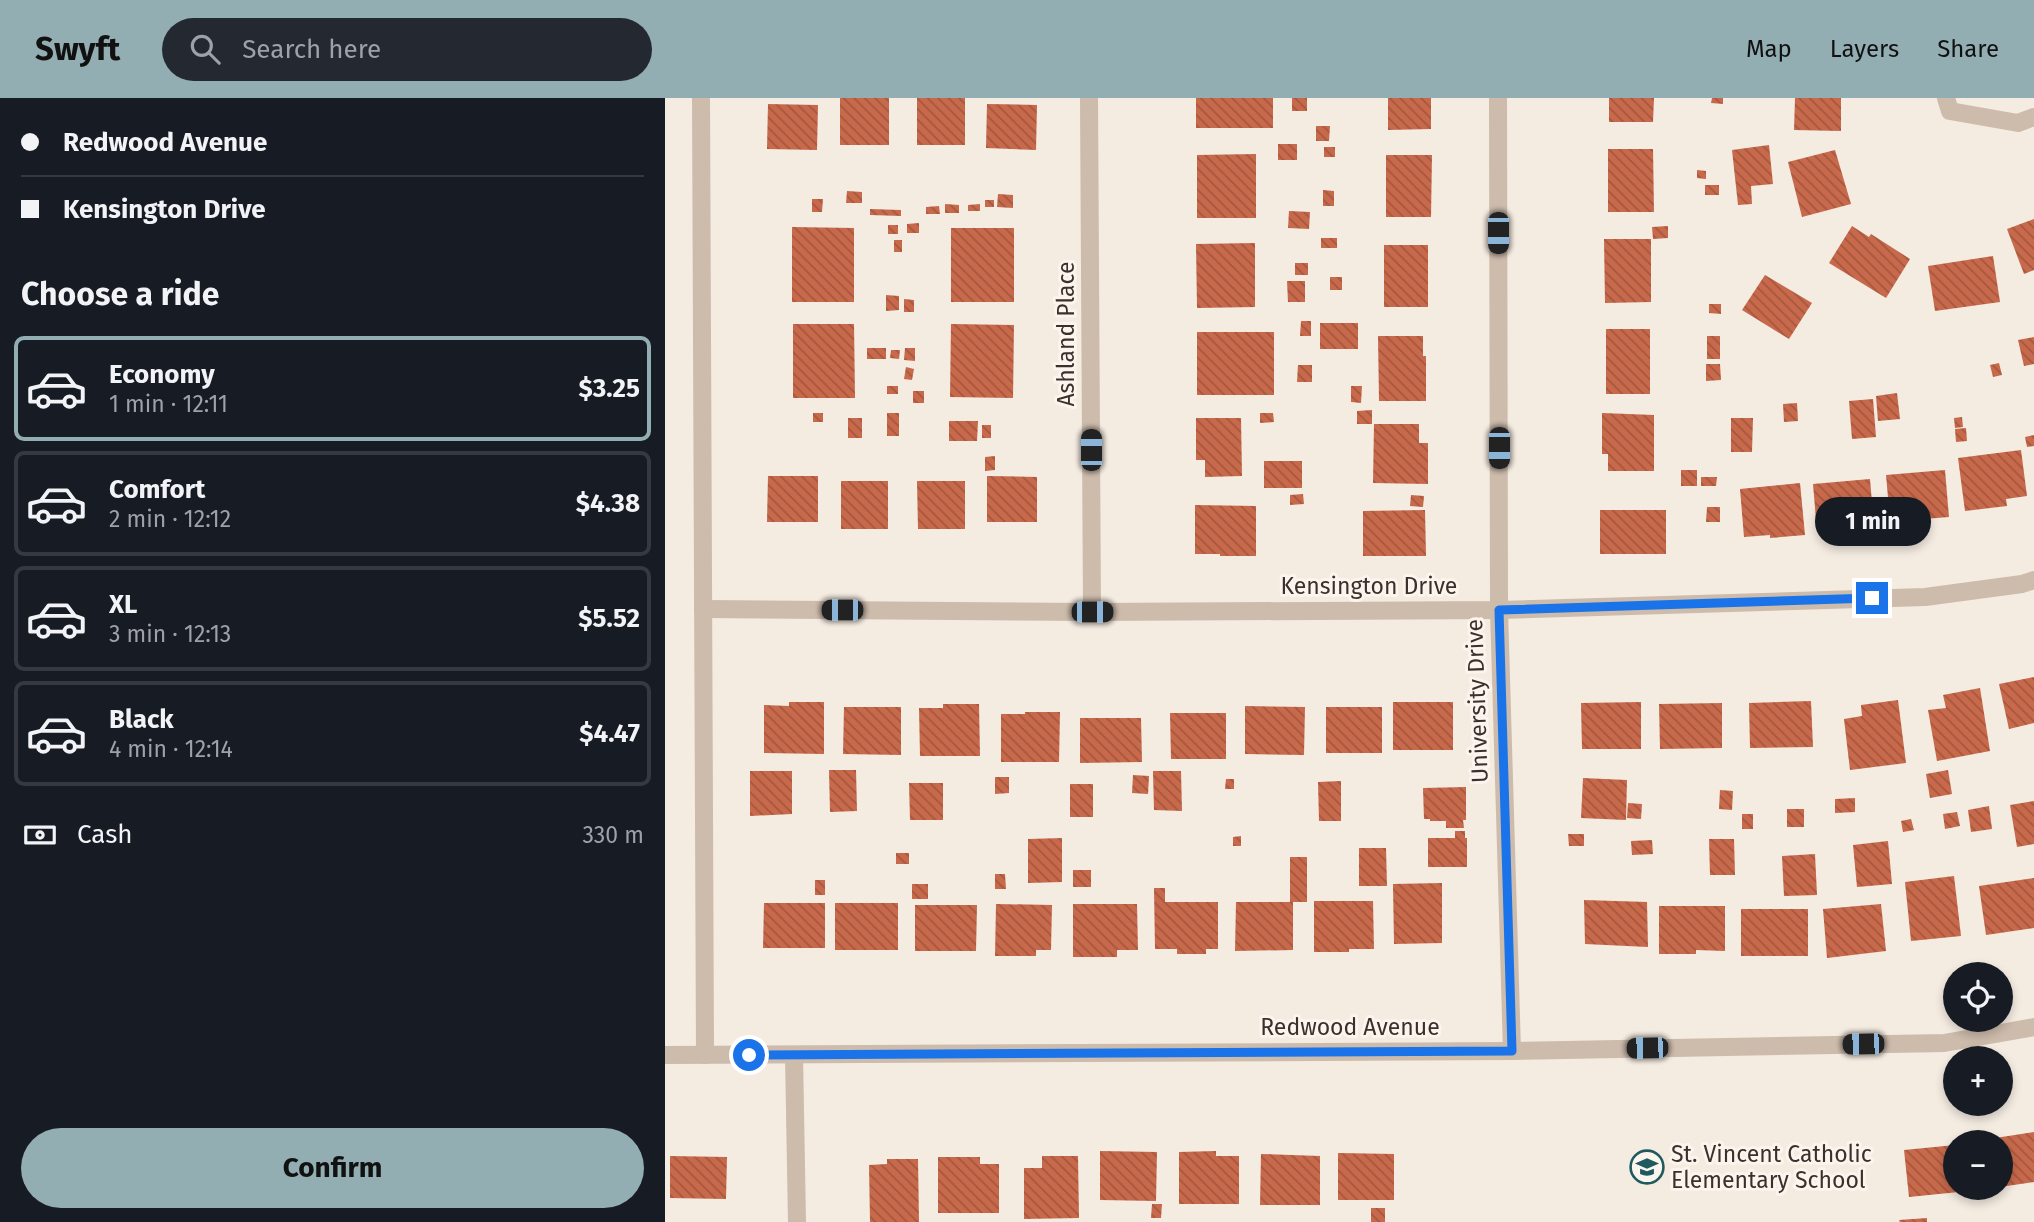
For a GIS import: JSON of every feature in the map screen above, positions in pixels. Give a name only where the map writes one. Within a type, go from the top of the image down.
[{"type":"street","points":[[701,98],[705,1055]]},
{"type":"street","name":"Ashland Place","points":[[1089,98],[1092,612]]},
{"type":"street","name":"University Drive","points":[[1498,98],[1499,610],[1512,1051]]},
{"type":"street","points":[[1946,98],[1950,111],[2018,123],[2034,117]]},
{"type":"street","name":"Kensington Drive","points":[[703,609],[1092,612],[1499,610],[1925,597],[2022,584],[2034,580]]},
{"type":"street","name":"Redwood Avenue","points":[[665,1055],[1512,1051],[1944,1043],[2034,1027]]},
{"type":"street","points":[[794,1055],[797,1222]]},
{"type":"building","points":[[840,98],[889,98],[889,145],[840,145]]},
{"type":"building","points":[[917,98],[965,98],[965,145],[917,145]]},
{"type":"building","points":[[1196,98],[1273,98],[1273,128],[1196,128]]},
{"type":"building","points":[[1292,98],[1307,98],[1307,111],[1292,111]]},
{"type":"building","points":[[1388,98],[1431,98],[1431,129],[1388,130]]},
{"type":"building","points":[[1609,98],[1654,98],[1653,122],[1609,122]]},
{"type":"building","points":[[1712,98],[1723,98],[1723,104],[1711,103]]},
{"type":"building","points":[[1795,98],[1841,98],[1841,131],[1794,130]]},
{"type":"building","points":[[768,104],[818,105],[817,150],[767,149]]},
{"type":"building","points":[[987,104],[1037,105],[1036,150],[986,148]]},
{"type":"building","points":[[1316,126],[1330,126],[1329,141],[1316,141]]},
{"type":"building","points":[[1278,144],[1297,144],[1297,160],[1278,160]]},
{"type":"building","points":[[1769,145],[1773,184],[1751,186],[1752,204],[1738,205],[1732,150]]},
{"type":"building","points":[[1324,147],[1335,147],[1335,157],[1324,157]]},
{"type":"building","points":[[1608,149],[1653,149],[1654,212],[1608,212]]},
{"type":"building","points":[[1835,150],[1851,204],[1802,217],[1788,162]]},
{"type":"building","points":[[1256,154],[1256,218],[1197,218],[1197,155]]},
{"type":"building","points":[[1386,155],[1432,155],[1431,217],[1386,217]]},
{"type":"building","points":[[1697,170],[1706,171],[1706,179],[1697,178]]},
{"type":"building","points":[[1705,185],[1719,185],[1719,195],[1705,195]]},
{"type":"building","points":[[1323,190],[1334,191],[1334,206],[1323,206]]},
{"type":"building","points":[[847,191],[862,192],[862,203],[846,203]]},
{"type":"building","points":[[998,194],[1013,195],[1013,208],[997,207]]},
{"type":"building","points":[[812,199],[823,199],[822,212],[812,212]]},
{"type":"building","points":[[985,200],[994,200],[994,207],[985,207]]},
{"type":"building","points":[[945,204],[959,205],[959,213],[945,213]]},
{"type":"building","points":[[980,204],[980,211],[968,211],[968,205]]},
{"type":"building","points":[[939,206],[940,214],[926,214],[926,207]]},
{"type":"building","points":[[870,209],[901,210],[901,216],[870,215]]},
{"type":"building","points":[[1289,211],[1310,212],[1309,229],[1288,228]]},
{"type":"building","points":[[2034,219],[2034,270],[2024,274],[2007,229]]},
{"type":"building","points":[[919,223],[919,233],[907,233],[907,224]]},
{"type":"building","points":[[888,225],[898,225],[898,234],[888,234]]},
{"type":"building","points":[[1668,226],[1668,238],[1653,239],[1652,227]]},
{"type":"building","points":[[1852,226],[1869,237],[1871,234],[1910,259],[1886,298],[1829,263]]},
{"type":"building","points":[[792,227],[854,228],[854,302],[792,302]]},
{"type":"building","points":[[951,228],[1014,228],[1014,302],[951,302]]},
{"type":"building","points":[[1321,238],[1337,238],[1337,248],[1321,248]]},
{"type":"building","points":[[1604,239],[1651,239],[1651,302],[1605,303]]},
{"type":"building","points":[[894,240],[902,240],[902,252],[894,252]]},
{"type":"building","points":[[1255,243],[1255,307],[1197,308],[1196,244]]},
{"type":"building","points":[[1384,245],[1428,245],[1428,307],[1384,307]]},
{"type":"building","points":[[1993,256],[2000,302],[1935,311],[1928,266]]},
{"type":"building","points":[[1295,263],[1308,263],[1308,275],[1295,275]]},
{"type":"building","points":[[1765,275],[1812,303],[1789,339],[1742,310]]},
{"type":"building","points":[[1330,277],[1342,277],[1342,290],[1330,290]]},
{"type":"building","points":[[1287,281],[1305,281],[1305,302],[1288,302]]},
{"type":"building","points":[[886,295],[899,296],[899,310],[886,311]]},
{"type":"building","points":[[904,299],[914,300],[914,312],[904,312]]},
{"type":"building","points":[[1709,304],[1721,304],[1721,314],[1709,313]]},
{"type":"building","points":[[1301,321],[1311,321],[1311,336],[1300,336]]},
{"type":"building","points":[[1320,323],[1358,323],[1358,349],[1320,349]]},
{"type":"building","points":[[793,324],[854,324],[855,398],[793,398]]},
{"type":"building","points":[[951,324],[1014,325],[1013,398],[950,397]]},
{"type":"building","points":[[1606,329],[1650,329],[1650,394],[1606,394]]},
{"type":"building","points":[[1197,332],[1274,332],[1274,395],[1197,395]]},
{"type":"building","points":[[1378,336],[1423,336],[1426,401],[1379,401]]},
{"type":"building","points":[[1707,336],[1720,336],[1720,359],[1707,359]]},
{"type":"building","points":[[2034,337],[2034,364],[2024,366],[2018,340]]},
{"type":"building","points":[[867,348],[886,348],[886,359],[867,359]]},
{"type":"building","points":[[905,348],[915,348],[915,361],[904,360]]},
{"type":"building","points":[[891,350],[900,350],[899,359],[890,358]]},
{"type":"building","points":[[1999,363],[2002,375],[1993,377],[1990,365]]},
{"type":"building","points":[[1706,364],[1720,364],[1721,380],[1706,381]]},
{"type":"building","points":[[1298,365],[1312,365],[1312,382],[1297,382]]},
{"type":"building","points":[[906,367],[914,369],[912,380],[904,379]]},
{"type":"building","points":[[887,386],[898,386],[898,394],[887,394]]},
{"type":"building","points":[[1351,386],[1362,386],[1361,403],[1351,402]]},
{"type":"building","points":[[913,391],[924,391],[924,403],[913,403]]},
{"type":"building","points":[[1897,393],[1900,419],[1878,421],[1876,396]]},
{"type":"building","points":[[1873,399],[1876,437],[1852,439],[1849,401]]},
{"type":"building","points":[[1797,403],[1798,421],[1784,422],[1783,404]]},
{"type":"building","points":[[1372,410],[1372,424],[1357,424],[1357,411]]},
{"type":"building","points":[[813,413],[823,413],[823,422],[813,422]]},
{"type":"building","points":[[887,413],[899,413],[899,436],[887,436]]},
{"type":"building","points":[[1260,413],[1273,413],[1274,422],[1260,423]]},
{"type":"building","points":[[1602,413],[1654,415],[1654,471],[1608,471],[1608,454],[1602,454]]},
{"type":"building","points":[[1962,417],[1963,427],[1955,428],[1954,418]]},
{"type":"building","points":[[848,418],[862,418],[862,438],[848,438]]},
{"type":"building","points":[[1196,418],[1241,418],[1242,476],[1205,477],[1205,460],[1196,460]]},
{"type":"building","points":[[1731,418],[1753,418],[1752,452],[1731,452]]},
{"type":"building","points":[[949,421],[978,421],[977,441],[949,441]]},
{"type":"building","points":[[1374,424],[1419,424],[1419,443],[1428,443],[1428,484],[1373,483]]},
{"type":"building","points":[[982,425],[991,425],[991,438],[982,438]]},
{"type":"building","points":[[1966,428],[1967,441],[1956,442],[1955,429]]},
{"type":"building","points":[[2034,435],[2034,446],[2027,447],[2025,437]]},
{"type":"building","points":[[2021,450],[2027,496],[2006,499],[2007,506],[1965,511],[1958,458]]},
{"type":"building","points":[[995,456],[995,470],[985,471],[985,457]]},
{"type":"building","points":[[1264,461],[1302,461],[1302,488],[1264,488]]},
{"type":"building","points":[[1681,470],[1697,470],[1697,486],[1681,486]]},
{"type":"building","points":[[1945,470],[1949,517],[1890,520],[1886,475]]},
{"type":"building","points":[[768,476],[818,476],[818,522],[767,522]]},
{"type":"building","points":[[987,476],[1037,477],[1037,522],[987,522]]},
{"type":"building","points":[[1701,477],[1717,477],[1716,486],[1701,486]]},
{"type":"building","points":[[1870,479],[1874,527],[1817,531],[1813,484]]},
{"type":"building","points":[[841,481],[888,481],[888,529],[841,529]]},
{"type":"building","points":[[917,481],[965,481],[965,529],[918,529]]},
{"type":"building","points":[[1800,483],[1805,535],[1744,537],[1740,489]]},
{"type":"building","points":[[1303,494],[1304,504],[1290,505],[1290,495]]},
{"type":"building","points":[[1411,495],[1424,496],[1423,507],[1410,506]]},
{"type":"building","points":[[1195,505],[1256,506],[1256,556],[1195,554]]},
{"type":"building","points":[[1707,507],[1720,507],[1720,522],[1706,522]]},
{"type":"building","points":[[1425,510],[1426,556],[1363,556],[1363,511]]},
{"type":"building","points":[[1600,510],[1666,510],[1666,554],[1600,554]]},
{"type":"building","points":[[2034,677],[2034,723],[2009,729],[1999,684]]},
{"type":"building","points":[[1980,688],[1990,751],[1937,761],[1928,710],[1946,708],[1943,695]]},
{"type":"building","points":[[1898,700],[1906,763],[1850,770],[1844,719],[1862,716],[1861,705]]},
{"type":"building","points":[[1811,701],[1813,747],[1750,748],[1749,703]]},
{"type":"building","points":[[789,702],[824,702],[824,754],[764,753],[764,705],[789,706]]},
{"type":"building","points":[[1393,702],[1453,702],[1453,750],[1393,750]]},
{"type":"building","points":[[1641,702],[1641,749],[1582,749],[1581,703]]},
{"type":"building","points":[[1722,703],[1722,748],[1660,749],[1659,704]]},
{"type":"building","points":[[943,704],[979,704],[980,756],[920,756],[919,708],[943,708]]},
{"type":"building","points":[[1245,706],[1305,707],[1304,755],[1245,754]]},
{"type":"building","points":[[844,707],[901,707],[901,755],[843,754]]},
{"type":"building","points":[[1326,707],[1382,707],[1382,753],[1326,753]]},
{"type":"building","points":[[1060,712],[1059,762],[1001,762],[1001,714]]},
{"type":"building","points":[[1170,713],[1226,713],[1226,759],[1171,759]]},
{"type":"building","points":[[1080,718],[1141,718],[1142,762],[1080,763]]},
{"type":"building","points":[[829,770],[856,770],[857,811],[830,812]]},
{"type":"building","points":[[1948,770],[1952,794],[1930,798],[1926,774]]},
{"type":"building","points":[[750,771],[792,771],[792,814],[750,816]]},
{"type":"building","points":[[1153,771],[1181,771],[1182,811],[1154,810]]},
{"type":"building","points":[[1133,775],[1149,776],[1148,794],[1132,793]]},
{"type":"building","points":[[995,777],[1009,777],[1009,793],[995,794]]},
{"type":"building","points":[[1583,778],[1627,780],[1626,820],[1581,818]]},
{"type":"building","points":[[1226,779],[1234,779],[1234,789],[1225,789]]},
{"type":"building","points":[[1341,781],[1341,821],[1319,821],[1318,782]]},
{"type":"building","points":[[909,783],[943,783],[943,820],[910,820]]},
{"type":"building","points":[[1070,784],[1093,784],[1093,817],[1070,817]]},
{"type":"building","points":[[1466,787],[1464,828],[1446,828],[1446,821],[1424,819],[1423,788]]},
{"type":"building","points":[[1720,790],[1733,791],[1732,810],[1719,809]]},
{"type":"building","points":[[1855,798],[1855,812],[1835,813],[1835,799]]},
{"type":"building","points":[[2034,801],[2034,844],[2017,847],[2010,805]]},
{"type":"building","points":[[1628,803],[1642,804],[1641,819],[1627,818]]},
{"type":"building","points":[[1989,806],[1992,829],[1971,832],[1968,810]]},
{"type":"building","points":[[1787,809],[1804,809],[1804,827],[1787,827]]},
{"type":"building","points":[[1957,812],[1960,826],[1945,829],[1943,814]]},
{"type":"building","points":[[1742,814],[1753,814],[1753,829],[1742,829]]},
{"type":"building","points":[[1911,819],[1914,830],[1903,832],[1901,821]]},
{"type":"building","points":[[1455,831],[1465,831],[1467,867],[1428,867],[1428,838],[1455,838]]},
{"type":"building","points":[[1568,834],[1584,834],[1584,846],[1569,846]]},
{"type":"building","points":[[1241,836],[1241,846],[1233,846],[1233,837]]},
{"type":"building","points":[[1062,838],[1062,882],[1028,883],[1028,839]]},
{"type":"building","points":[[1709,839],[1734,839],[1735,875],[1710,875]]},
{"type":"building","points":[[1652,840],[1653,854],[1632,855],[1631,841]]},
{"type":"building","points":[[1888,841],[1892,884],[1857,887],[1853,845]]},
{"type":"building","points":[[1359,848],[1386,848],[1387,886],[1359,886]]},
{"type":"building","points":[[896,853],[909,853],[909,864],[896,864]]},
{"type":"building","points":[[1815,854],[1817,895],[1784,896],[1782,856]]},
{"type":"building","points":[[1290,857],[1307,857],[1307,902],[1293,902],[1293,950],[1235,951],[1236,902],[1290,902]]},
{"type":"building","points":[[1073,870],[1091,870],[1091,887],[1073,887]]},
{"type":"building","points":[[995,874],[1005,874],[1006,889],[995,889]]},
{"type":"building","points":[[1954,876],[1961,936],[1911,941],[1905,882]]},
{"type":"building","points":[[2034,878],[2034,928],[1986,935],[1979,886]]},
{"type":"building","points":[[815,880],[825,880],[825,895],[815,895]]},
{"type":"building","points":[[1442,883],[1442,943],[1394,944],[1393,884]]},
{"type":"building","points":[[912,884],[928,884],[928,899],[912,899]]},
{"type":"building","points":[[1154,888],[1165,888],[1165,902],[1218,902],[1218,949],[1206,949],[1206,954],[1177,954],[1177,949],[1155,949]]},
{"type":"building","points":[[1584,900],[1647,902],[1648,947],[1585,944]]},
{"type":"building","points":[[1314,901],[1373,901],[1374,949],[1314,952]]},
{"type":"building","points":[[764,903],[825,903],[825,948],[763,948]]},
{"type":"building","points":[[835,903],[898,903],[898,950],[835,950]]},
{"type":"building","points":[[996,904],[1052,905],[1051,950],[1036,950],[1036,956],[995,956]]},
{"type":"building","points":[[1073,904],[1137,904],[1138,950],[1117,950],[1117,957],[1073,957]]},
{"type":"building","points":[[1881,904],[1886,951],[1827,958],[1823,909]]},
{"type":"building","points":[[915,905],[977,905],[976,951],[915,951]]},
{"type":"building","points":[[1659,906],[1725,906],[1725,951],[1696,950],[1696,954],[1659,954]]},
{"type":"building","points":[[1741,909],[1808,909],[1808,956],[1741,956]]},
{"type":"building","points":[[2034,1132],[2034,1182],[2013,1185],[2013,1135]]},
{"type":"building","points":[[1943,1146],[1943,1194],[1909,1197],[1904,1150]]},
{"type":"building","points":[[1100,1151],[1157,1152],[1156,1201],[1100,1200]]},
{"type":"building","points":[[1216,1151],[1216,1156],[1239,1156],[1239,1204],[1179,1204],[1179,1152]]},
{"type":"building","points":[[1338,1153],[1394,1154],[1394,1200],[1338,1200]]},
{"type":"building","points":[[1261,1154],[1320,1156],[1320,1205],[1260,1205]]},
{"type":"building","points":[[670,1156],[727,1157],[726,1199],[670,1198]]},
{"type":"building","points":[[1042,1156],[1078,1156],[1079,1218],[1024,1219],[1024,1168],[1042,1168]]},
{"type":"building","points":[[938,1157],[980,1157],[980,1164],[999,1164],[999,1213],[938,1213]]},
{"type":"building","points":[[887,1159],[918,1159],[919,1222],[870,1222],[869,1165],[887,1164]]},
{"type":"building","points":[[1152,1204],[1162,1204],[1161,1218],[1151,1218]]},
{"type":"building","points":[[1371,1208],[1385,1208],[1385,1222],[1371,1222]]},
{"type":"building","points":[[1927,1218],[1927,1222],[1899,1220]]},
{"type":"place","name":"St. Vincent Catholic Elementary School","points":[[1647,1167]]},
{"type":"route","points":[[749,1055],[1512,1051],[1499,610],[1872,598]]}]
